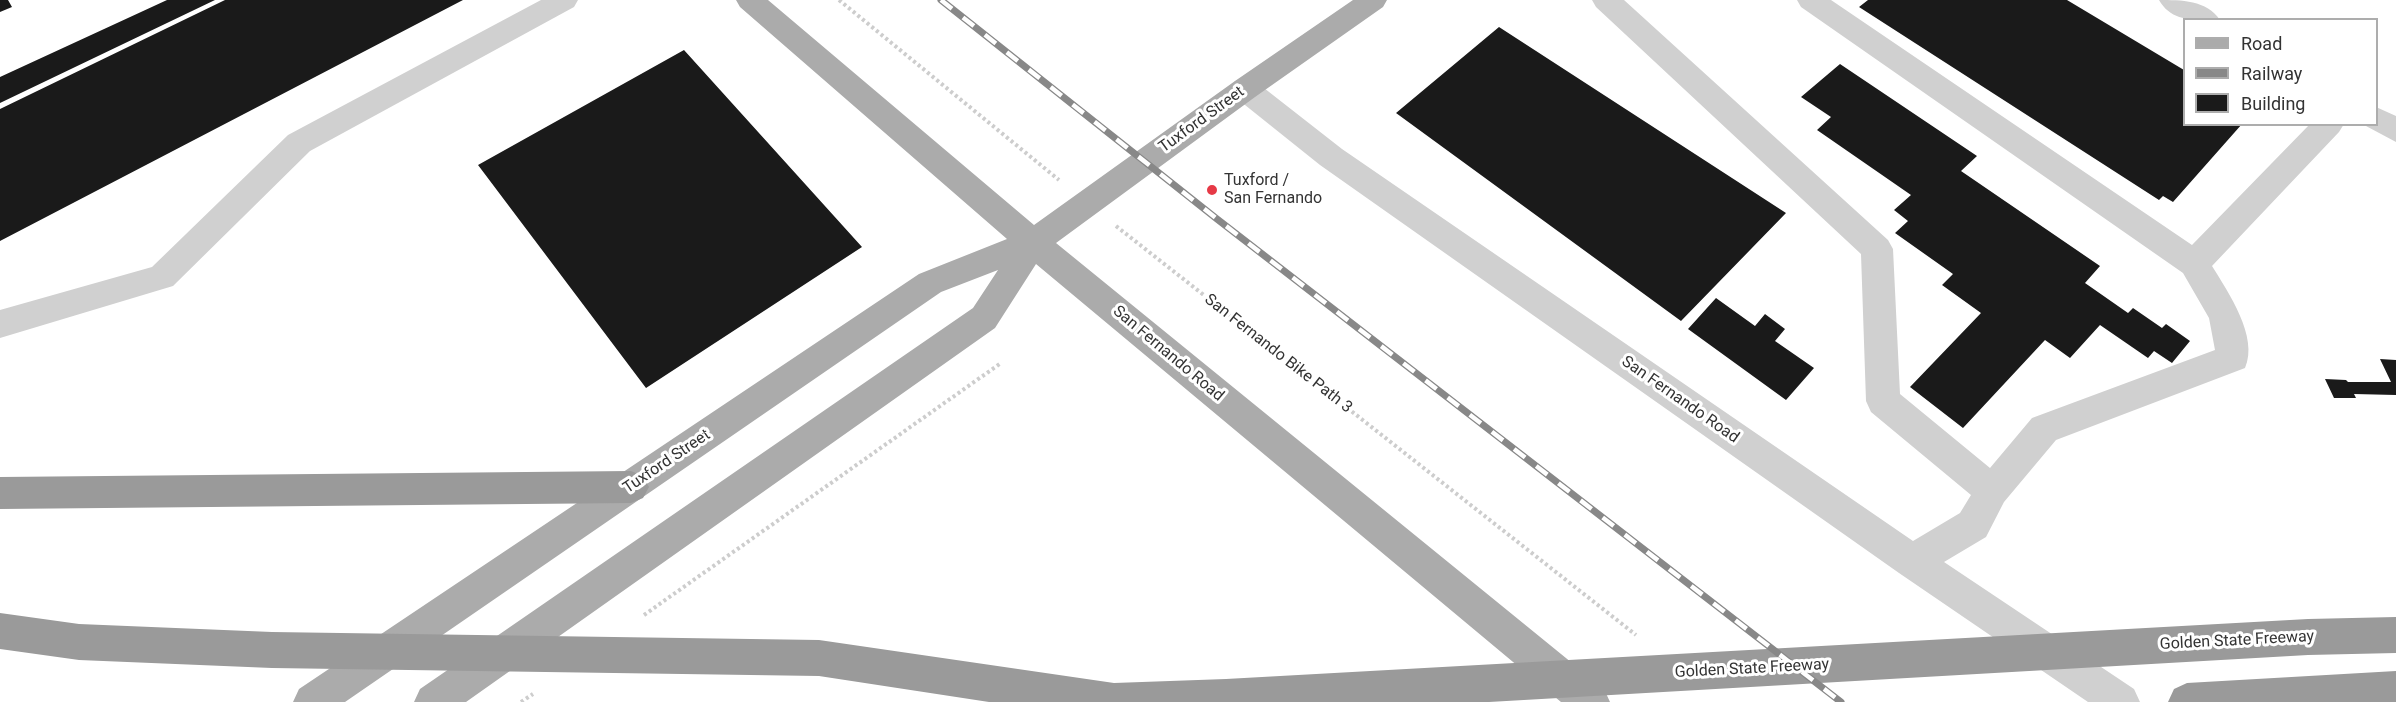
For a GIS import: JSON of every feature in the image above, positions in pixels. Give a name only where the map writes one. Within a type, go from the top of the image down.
[{"type":"highway","points":[[0,493],[631,487]]},
{"type":"highway","points":[[0,632],[79,642],[272,650],[630,638],[819,658],[1116,702]]},
{"type":"highway","name":"Golden State Freeway","points":[[1107,702],[1226,698],[2308,637],[2396,634]]},
{"type":"highway","points":[[2187,702],[2393,691]]},
{"type":"main road","name":"San Fernando Road","points":[[750,0],[1033,243],[1591,702]]},
{"type":"main road","name":"Tuxford Street","points":[[312,702],[930,283],[1033,243],[1245,89],[1373,0]]},
{"type":"main road","name":"Tuxford Street","points":[[433,702],[984,318],[1033,243]]},
{"type":"street","points":[[0,324],[162,277],[299,143],[564,0]]},
{"type":"street","points":[[1606,0],[1877,249],[1883,401],[1992,491]]},
{"type":"street","points":[[1811,0],[2194,264],[2225,316],[2233,358],[2043,429],[1992,491],[1973,525],[1912,561]]},
{"type":"street","points":[[2173,0],[2203,18]]},
{"type":"street","name":"San Fernando Road","points":[[1245,89],[1331,157],[1912,561],[2121,702]]},
{"type":"street","points":[[2378,119],[2396,130]]},
{"type":"street","points":[[2194,264],[2327,126]]},
{"type":"path","name":"San Fernando Bike Path 3","points":[[839,0],[1088,203],[1638,636]]},
{"type":"path","points":[[630,638],[1001,363]]},
{"type":"path","points":[[521,702],[540,689]]},
{"type":"building","points":[[0,0],[8,0],[12,7],[0,12]]},
{"type":"building","points":[[167,0],[215,0],[0,103],[0,77]]},
{"type":"building","points":[[225,0],[463,0],[0,241],[0,109]]},
{"type":"building","points":[[1868,0],[2067,0],[2183,69],[2183,126],[2240,126],[2173,202],[2163,196],[2159,200],[1859,7]]},
{"type":"building","points":[[1499,27],[1786,213],[1681,321],[1396,113]]},
{"type":"building","points":[[684,50],[862,247],[646,388],[478,165]]},
{"type":"building","points":[[1840,64],[1977,156],[1961,171],[2100,266],[2085,283],[2128,313],[2133,308],[2162,328],[2166,324],[2190,341],[2172,363],[2154,351],[2148,358],[2100,325],[2070,358],[2045,340],[1963,428],[1910,387],[1981,313],[1942,285],[1953,274],[1895,233],[1908,221],[1894,210],[1911,195],[1817,130],[1831,117],[1801,97]]},
{"type":"building","points":[[1716,298],[1755,326],[1765,314],[1785,329],[1775,341],[1814,368],[1786,400],[1688,329]]},
{"type":"building","points":[[2380,359],[2396,360],[2396,395],[2354,394],[2356,398],[2334,398],[2325,379],[2348,382],[2391,382]]},
{"type":"railway","points":[[941,0],[1217,219],[1841,702]]},
{"type":"place","name":"Tuxford / San Fernando","points":[[1212,190]]}]
